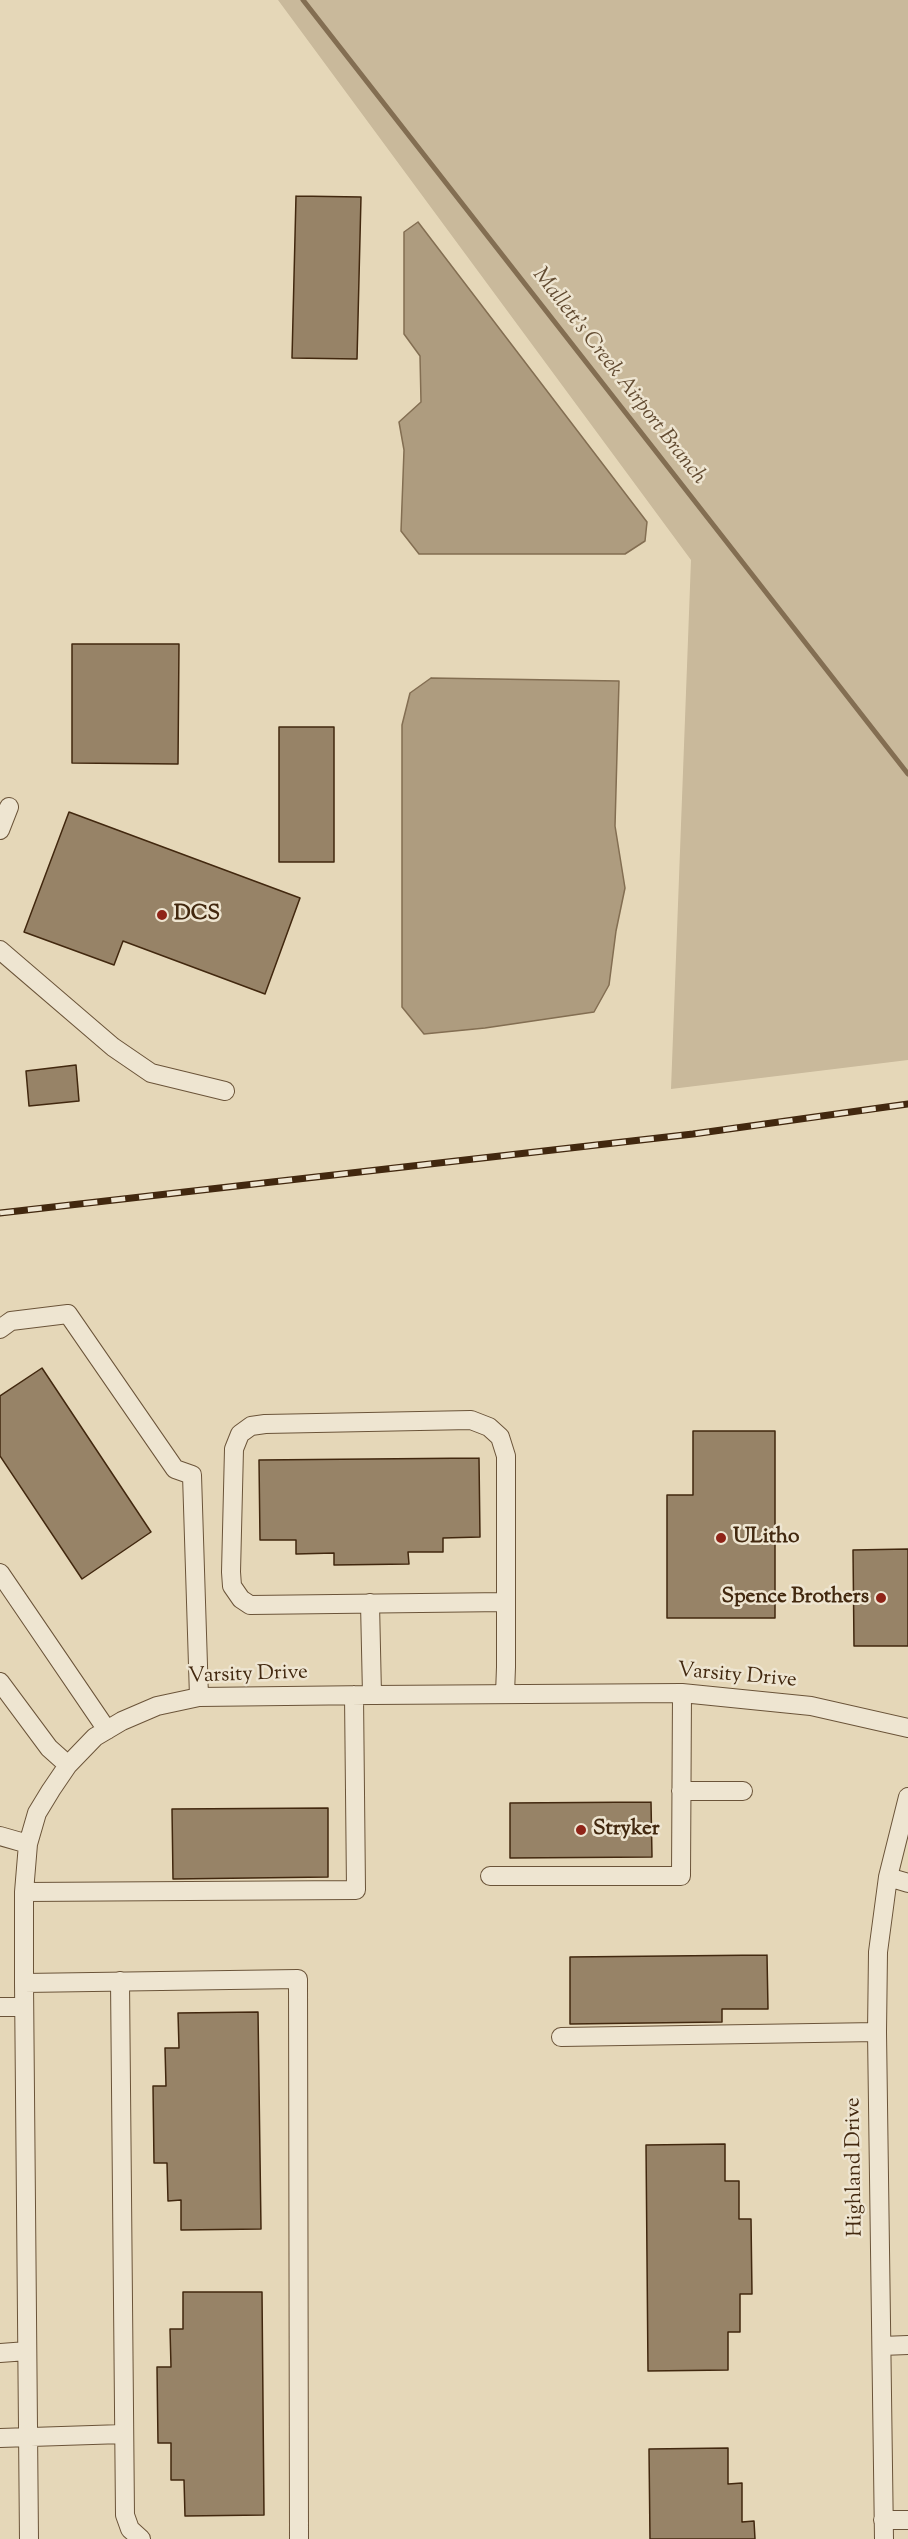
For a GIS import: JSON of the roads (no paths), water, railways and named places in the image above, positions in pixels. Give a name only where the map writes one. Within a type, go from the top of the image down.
[{"type":"street","points":[[0,830],[9,807]]},
{"type":"street","points":[[0,950],[112,1047],[151,1073],[225,1091]]},
{"type":"street","points":[[0,1329],[11,1321],[68,1314],[175,1469],[192,1475],[199,1697]]},
{"type":"street","points":[[505,1694],[506,1602],[506,1456],[500,1437],[489,1426],[471,1420],[250,1426],[240,1434],[234,1449],[231,1572],[232,1586],[250,1605],[506,1602]]},
{"type":"street","points":[[0,1573],[107,1730]]},
{"type":"street","points":[[24,1892],[356,1890],[363,1695],[370,1604]]},
{"type":"street","points":[[0,1682],[49,1748],[68,1764]]},
{"type":"street","points":[[490,1876],[681,1876],[682,1694]]},
{"type":"street","name":"Varsity Drive","points":[[29,2539],[24,1892],[28,1844],[37,1813],[68,1764],[95,1737],[157,1706],[199,1697],[363,1695],[682,1694],[810,1706],[908,1728]]},
{"type":"street","points":[[681,1791],[743,1791]]},
{"type":"street","name":"Highland Drive","points":[[884,2539],[877,2032],[878,1952],[888,1877],[908,1797]]},
{"type":"street","points":[[0,1836],[28,1844]]},
{"type":"street","points":[[888,1877],[908,1883]]},
{"type":"street","points":[[24,1983],[298,1979],[299,2539]]},
{"type":"street","points":[[120,1981],[125,2515],[130,2529],[141,2539]]},
{"type":"street","points":[[0,2007],[24,2007]]},
{"type":"street","points":[[561,2037],[877,2032]]},
{"type":"street","points":[[882,2346],[908,2345]]},
{"type":"street","points":[[0,2353],[27,2351]]},
{"type":"street","points":[[0,2438],[28,2439],[123,2434]]},
{"type":"street","points":[[883,2520],[908,2520]]},
{"type":"waterway","name":"Mallett's Creek Airport Branch","points":[[303,0],[908,774]]},
{"type":"railway","points":[[0,1213],[693,1134],[908,1104]]},
{"type":"place","name":"DCS","points":[[162,915]]},
{"type":"place","name":"ULitho","points":[[721,1538]]},
{"type":"place","name":"Spence Brothers","points":[[881,1598]]},
{"type":"place","name":"Stryker","points":[[581,1830]]}]
